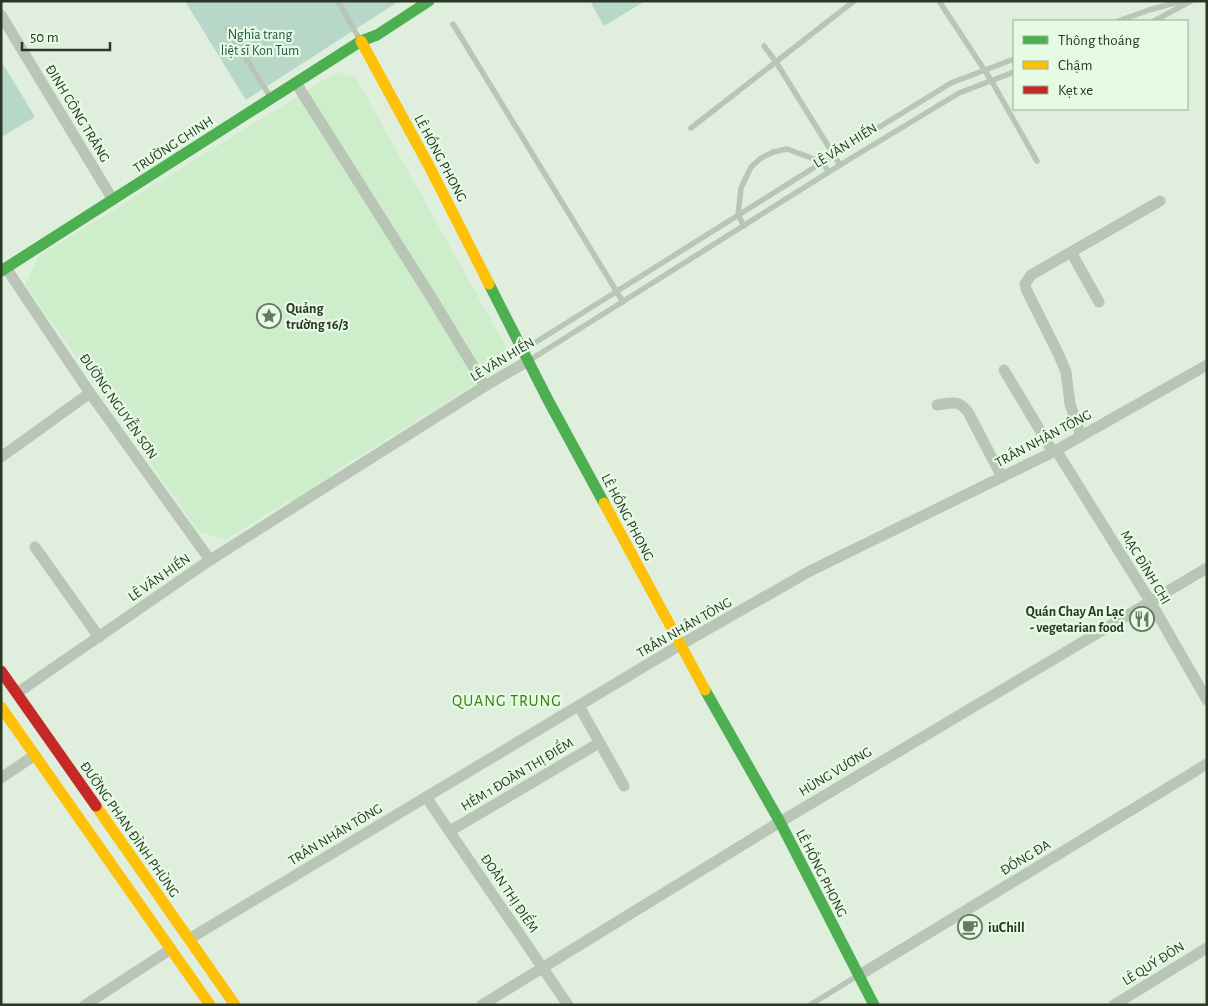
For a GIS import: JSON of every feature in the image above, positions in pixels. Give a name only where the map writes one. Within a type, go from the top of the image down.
[{"type":"street","name":"TRƯỜNG CHINH","points":[[361,41],[372,27],[415,1]]},
{"type":"street","name":"TRƯỜNG CHINH","points":[[3,269],[361,41],[377,35],[429,1]]},
{"type":"street","name":"ĐINH CÔNG TRÁNG","points":[[1,15],[114,200]]},
{"type":"street","name":"LÊ HỒNG PHONG","points":[[361,41],[429,166],[522,350],[680,645],[780,822],[874,1005]]},
{"type":"street","points":[[296,83],[430,294],[485,386]]},
{"type":"street","points":[[1081,436],[1070,404],[1066,372],[1025,284],[1031,275],[1160,202]]},
{"type":"street","points":[[1071,252],[1099,302]]},
{"type":"street","name":"ĐƯỜNG NGUYỄN SƠN","points":[[3,269],[210,560]]},
{"type":"street","name":"LÊ VĂN HIẾN","points":[[17,693],[210,560],[485,386],[528,361]]},
{"type":"street","name":"TRẦN NHÂN TÔNG","points":[[189,939],[680,645],[833,559],[1054,451],[1207,365]]},
{"type":"street","name":"MẠC ĐĨNH CHI","points":[[1004,370],[1150,601],[1207,700]]},
{"type":"street","points":[[1,458],[90,393]]},
{"type":"street","points":[[937,405],[955,402],[962,405],[968,412],[1002,477]]},
{"type":"street","points":[[35,547],[99,637]]},
{"type":"street","name":"HÙNG VƯƠNG","points":[[482,1005],[780,822],[1207,568]]},
{"type":"street","name":"ĐƯỜNG PHAN ĐÌNH PHÙNG","points":[[1,671],[235,1005]]},
{"type":"street","points":[[579,706],[624,786]]},
{"type":"street","points":[[1,707],[210,1005]]},
{"type":"street","name":"HẺM 1 ĐOÀN THỊ ĐIỂM","points":[[450,831],[600,743]]},
{"type":"street","points":[[1,778],[34,755]]},
{"type":"street","name":"ĐỐNG ĐA","points":[[858,976],[1207,764]]},
{"type":"street","name":"ĐOÀN THỊ ĐIỂM","points":[[426,797],[568,1005]]},
{"type":"street","name":"LÊ QUÝ ĐÔN","points":[[1114,1005],[1207,948]]},
{"type":"street","points":[[85,1005],[171,950]]},
{"type":"lane","points":[[338,1],[361,41]]},
{"type":"lane","points":[[691,128],[854,1]]},
{"type":"lane","points":[[938,1],[991,80],[1037,161]]},
{"type":"lane","points":[[1121,20],[1182,1]]},
{"type":"lane","points":[[1156,20],[1191,1]]},
{"type":"lane","points":[[453,24],[623,302]]},
{"type":"lane","points":[[227,28],[272,98]]},
{"type":"lane","points":[[764,46],[776,62],[840,165]]},
{"type":"lane","name":"LÊ VĂN HIẾN","points":[[522,350],[951,83],[1013,59]]},
{"type":"lane","name":"LÊ VĂN HIẾN","points":[[528,361],[840,165],[959,93],[1013,72]]},
{"type":"lane","points":[[744,226],[738,215],[741,188],[751,167],[761,158],[772,152],[787,149],[822,162],[829,172]]},
{"type":"lane","points":[[810,1005],[858,976]]},
{"type":"green space","name":"Nghĩa trang liệt sĩ Kon Tum","points":[[185,1],[399,1],[246,100]]},
{"type":"green space","points":[[590,1],[645,1],[604,26]]},
{"type":"green space","points":[[1,61],[35,117],[1,137]]},
{"type":"shaded area","name":"Quảng trường 16/3","points":[[337,72],[356,78],[507,349],[505,366],[330,474],[334,482],[293,508],[288,501],[225,540],[198,531],[25,284],[39,256]]},
{"type":"traffic: fast","points":[[1,271],[361,41],[377,35],[429,1]]},
{"type":"traffic: fast","points":[[489,284],[548,400],[604,503]]},
{"type":"traffic: fast","points":[[705,690],[780,822],[874,1005]]},
{"type":"traffic: slow","points":[[361,41],[429,166],[489,284]]},
{"type":"traffic: slow","points":[[604,503],[705,690]]},
{"type":"traffic: slow","points":[[1,707],[210,1005]]},
{"type":"traffic: slow","points":[[96,806],[235,1005]]},
{"type":"traffic: jam","points":[[1,671],[96,806]]},
{"type":"place","name":"Quảng trường 16/3","points":[[269,316]]},
{"type":"place","name":"Quán Chay An Lạc - vegetarian food","points":[[1142,619]]},
{"type":"place","name":"iuChill","points":[[970,927]]},
{"type":"district","name":"QUANG TRUNG","points":[[507,700]]}]
